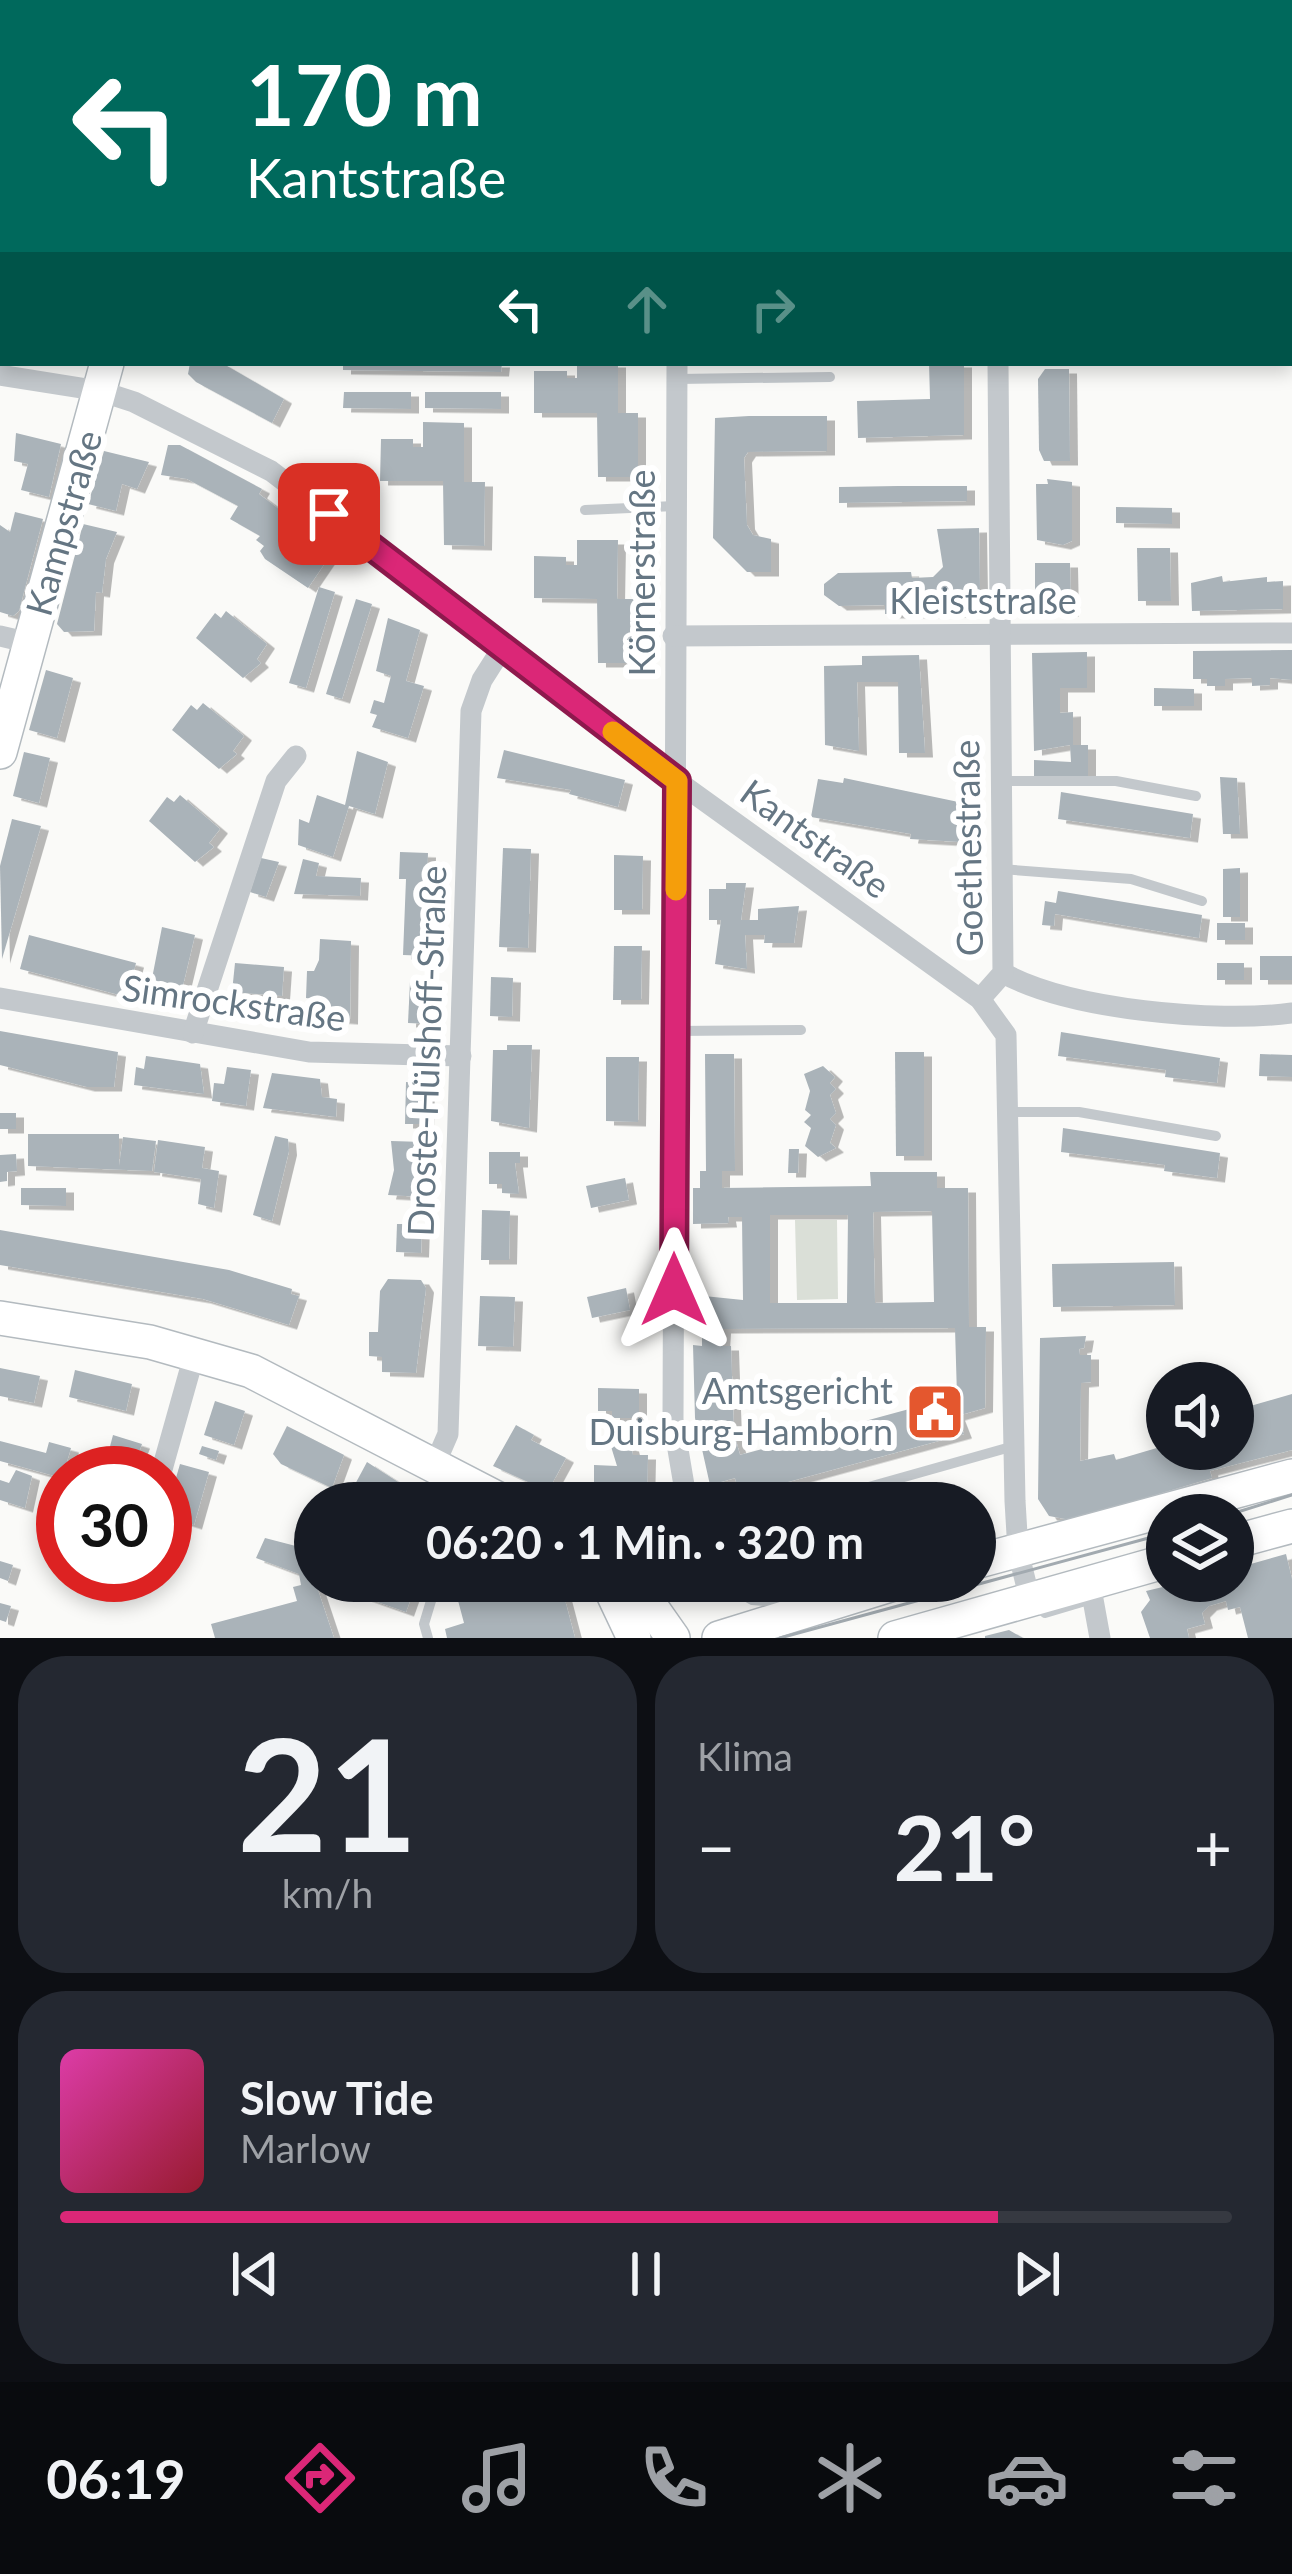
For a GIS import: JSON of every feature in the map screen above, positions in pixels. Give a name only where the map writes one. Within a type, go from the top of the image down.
[{"type":"street","name":"Goethestraße","points":[[998,366],[1003,973],[980,999],[1006,1035],[1018,1552],[1030,1600]]},
{"type":"street","name":"Körnerstraße","points":[[677,371],[674,1420],[684,1482]]},
{"type":"street","name":"Kantstraße","points":[[0,375],[104,377],[271,472],[677,781],[980,999]]},
{"type":"street","name":"Kampstraße","points":[[0,752],[15,640],[104,377]]},
{"type":"street","name":"Kleiststraße","points":[[673,636],[1292,633]]},
{"type":"street","name":"Droste-Hülshoff-Straße","points":[[436,1464],[448,1434],[471,711],[482,680],[503,647]]},
{"type":"street","points":[[194,1034],[276,781],[296,756]]},
{"type":"street","points":[[1003,973],[1041,994],[1244,1019],[1292,1013]]},
{"type":"street","name":"Simrockstraße","points":[[0,998],[309,1052],[461,1056]]},
{"type":"street","points":[[0,1318],[195,1352],[300,1392],[464,1482]]},
{"type":"street","points":[[169,1446],[195,1352]]},
{"type":"street","points":[[996,1557],[1292,1475]]},
{"type":"street","points":[[1254,1536],[1292,1526]]},
{"type":"street","points":[[895,1638],[1030,1600],[1091,1591],[1146,1567]]},
{"type":"street","points":[[1091,1591],[1100,1638]]},
{"type":"street","points":[[617,1602],[634,1638]]},
{"type":"street","points":[[648,1602],[673,1638]]},
{"type":"street","points":[[719,1638],[833,1602]]},
{"type":"lane","points":[[677,371],[830,377]]},
{"type":"lane","points":[[585,510],[675,506]]},
{"type":"lane","points":[[1000,782],[1116,781],[1196,796]]},
{"type":"lane","points":[[1001,869],[1131,879],[1202,901]]},
{"type":"lane","points":[[676,1031],[801,1030]]},
{"type":"lane","points":[[1006,1112],[1079,1112],[1216,1136]]},
{"type":"lane","points":[[886,1482],[1014,1446]]},
{"type":"lane","points":[[428,1638],[424,1624],[431,1602]]},
{"type":"lane","points":[[767,1602],[813,1608]]},
{"type":"shaded area","points":[[795,1220],[837,1220],[838,1299],[797,1300]]},
{"type":"building","points":[[189,366],[227,366],[284,399],[272,423],[188,374]]},
{"type":"building","points":[[343,366],[502,366],[501,372],[343,370]]},
{"type":"building","points":[[577,366],[618,366],[618,413],[638,413],[638,477],[598,477],[597,413],[534,413],[534,371],[567,371],[567,378],[577,378]]},
{"type":"building","points":[[929,366],[964,366],[964,435],[858,438],[857,401],[930,399]]},
{"type":"building","points":[[1045,369],[1069,369],[1070,461],[1044,461],[1039,450],[1038,379]]},
{"type":"building","points":[[344,392],[411,392],[411,409],[343,408]]},
{"type":"building","points":[[425,392],[501,392],[501,409],[425,408]]},
{"type":"building","points":[[827,416],[827,451],[748,452],[744,458],[747,525],[753,535],[771,539],[771,572],[747,572],[713,538],[715,418]]},
{"type":"building","points":[[423,422],[464,423],[464,482],[485,482],[484,546],[444,545],[443,481],[380,481],[381,439],[413,439],[413,447],[423,447]]},
{"type":"building","points":[[16,433],[61,444],[49,497],[21,490],[28,464],[14,461]]},
{"type":"building","points":[[168,445],[180,445],[262,489],[259,494],[288,516],[279,528],[327,560],[308,588],[265,559],[260,551],[264,546],[256,540],[260,536],[230,519],[238,506],[187,479],[161,475]]},
{"type":"building","points":[[104,451],[149,462],[137,489],[122,484],[116,511],[88,504]]},
{"type":"building","points":[[1047,479],[1072,482],[1072,541],[1063,545],[1037,540],[1036,484],[1048,484]]},
{"type":"building","points":[[967,486],[967,501],[839,503],[839,487]]},
{"type":"building","points":[[1116,507],[1172,508],[1172,524],[1116,523]]},
{"type":"building","points":[[15,512],[43,519],[19,611],[13,616],[0,612],[0,525],[10,532]]},
{"type":"building","points":[[83,524],[117,532],[106,559],[102,593],[96,592],[94,631],[64,632],[57,624]]},
{"type":"building","points":[[979,528],[980,592],[960,613],[885,614],[885,605],[839,606],[824,595],[824,584],[838,573],[911,572],[912,578],[933,577],[943,567],[937,529]]},
{"type":"building","points":[[577,540],[618,540],[617,599],[638,599],[638,663],[598,663],[597,599],[534,598],[534,556],[566,557],[566,565],[577,565]]},
{"type":"building","points":[[1137,548],[1170,548],[1171,601],[1138,601]]},
{"type":"building","points":[[1035,563],[1070,563],[1071,612],[1035,612]]},
{"type":"building","points":[[1222,576],[1223,582],[1267,577],[1267,582],[1283,581],[1283,609],[1192,611],[1191,583]]},
{"type":"building","points":[[319,587],[335,592],[306,688],[289,683]]},
{"type":"building","points":[[356,599],[372,604],[342,699],[326,694]]},
{"type":"building","points":[[226,611],[267,644],[257,659],[261,663],[243,678],[196,638],[215,613],[221,618]]},
{"type":"building","points":[[388,618],[420,630],[406,681],[424,686],[408,738],[372,727],[377,715],[370,713],[374,700],[384,703],[391,676],[376,671]]},
{"type":"building","points":[[1292,650],[1292,680],[1270,678],[1270,685],[1252,686],[1252,678],[1225,679],[1225,686],[1207,686],[1207,679],[1193,679],[1193,651]]},
{"type":"building","points":[[1087,652],[1087,688],[1060,688],[1060,713],[1073,712],[1073,745],[1088,745],[1088,777],[1034,778],[1034,760],[1071,762],[1070,745],[1034,751],[1032,653]]},
{"type":"building","points":[[919,655],[925,753],[899,753],[898,682],[857,682],[859,751],[825,745],[824,666],[862,665],[862,656]]},
{"type":"building","points":[[46,670],[73,678],[57,738],[29,730]]},
{"type":"building","points":[[1154,688],[1194,689],[1194,706],[1154,706]]},
{"type":"building","points":[[203,703],[244,736],[233,751],[237,754],[219,769],[172,730],[191,705],[197,710]]},
{"type":"building","points":[[504,750],[625,780],[618,807],[569,794],[571,790],[497,778]]},
{"type":"building","points":[[357,751],[388,762],[375,814],[349,806],[333,857],[298,845],[299,819],[309,823],[317,795],[345,805]]},
{"type":"building","points":[[24,752],[50,758],[39,803],[13,796]]},
{"type":"building","points":[[1220,777],[1237,778],[1240,834],[1223,834]]},
{"type":"building","points":[[844,778],[968,804],[961,842],[910,839],[911,834],[811,817],[818,779],[843,783]]},
{"type":"building","points":[[1061,792],[1193,814],[1190,838],[1058,819]]},
{"type":"building","points":[[180,795],[220,829],[209,843],[214,847],[195,862],[149,821],[167,797],[174,802]]},
{"type":"building","points":[[12,819],[41,826],[2,959],[0,866]]},
{"type":"building","points":[[503,848],[531,849],[528,948],[499,947]]},
{"type":"building","points":[[400,852],[428,853],[427,880],[433,880],[431,956],[403,955],[406,879],[399,879]]},
{"type":"building","points":[[614,855],[643,856],[642,910],[614,910]]},
{"type":"building","points":[[261,858],[279,862],[266,897],[250,892]]},
{"type":"building","points":[[303,859],[319,863],[316,876],[361,878],[360,896],[294,894]]},
{"type":"building","points":[[1240,868],[1240,917],[1223,917],[1223,869]]},
{"type":"building","points":[[726,883],[746,883],[741,920],[758,920],[758,909],[799,906],[794,943],[764,943],[765,935],[745,935],[747,969],[715,964],[721,920],[709,920],[709,889],[726,889]]},
{"type":"building","points":[[1058,891],[1202,915],[1199,938],[1055,914],[1054,926],[1042,925],[1045,901],[1056,903]]},
{"type":"building","points":[[1217,923],[1245,923],[1245,940],[1217,940]]},
{"type":"building","points":[[162,927],[195,935],[179,1002],[167,999],[166,1004],[148,999]]},
{"type":"building","points":[[29,935],[136,963],[127,997],[20,969]]},
{"type":"building","points":[[320,939],[351,941],[350,1020],[312,1017],[313,999],[306,998],[307,971],[314,971],[319,960]]},
{"type":"building","points":[[614,946],[642,946],[641,1000],[613,1000]]},
{"type":"building","points":[[1260,956],[1292,956],[1292,980],[1260,980]]},
{"type":"building","points":[[235,963],[284,967],[282,996],[232,992]]},
{"type":"building","points":[[1217,963],[1244,963],[1244,980],[1217,980]]},
{"type":"building","points":[[491,977],[513,978],[512,1017],[490,1016]]},
{"type":"building","points":[[410,982],[431,983],[429,1024],[408,1023]]},
{"type":"building","points":[[0,1031],[118,1052],[114,1087],[87,1087],[0,1065]]},
{"type":"building","points":[[1061,1032],[1220,1058],[1217,1083],[1165,1077],[1166,1070],[1058,1056]]},
{"type":"building","points":[[507,1045],[532,1045],[529,1128],[491,1121],[493,1050],[507,1050]]},
{"type":"building","points":[[895,1052],[924,1052],[924,1156],[896,1156]]},
{"type":"building","points":[[705,1054],[734,1054],[735,1171],[722,1171],[722,1188],[871,1186],[870,1172],[937,1172],[937,1188],[968,1188],[969,1327],[986,1327],[985,1408],[957,1416],[964,1434],[788,1482],[736,1482],[735,1478],[709,1482],[695,1418],[693,1345],[702,1346],[702,1331],[695,1331],[694,1295],[743,1300],[742,1217],[728,1217],[729,1223],[693,1224],[693,1188],[700,1188],[700,1171],[706,1171]],"holes":[[[932,1211],[934,1302],[875,1303],[873,1212]],[[770,1215],[848,1215],[847,1303],[770,1303]],[[955,1328],[957,1396],[740,1455],[734,1434],[731,1346],[722,1346],[723,1329]]]},
{"type":"building","points":[[1260,1054],[1292,1055],[1292,1077],[1259,1076]]},
{"type":"building","points":[[146,1056],[200,1064],[204,1094],[134,1085],[136,1067],[144,1069]]},
{"type":"building","points":[[606,1057],[639,1057],[638,1122],[606,1121]]},
{"type":"building","points":[[823,1066],[835,1077],[830,1083],[836,1089],[830,1095],[836,1113],[830,1119],[836,1125],[830,1143],[836,1148],[818,1157],[805,1146],[811,1128],[804,1122],[811,1115],[805,1110],[810,1091],[804,1074]]},
{"type":"building","points":[[227,1067],[251,1070],[246,1106],[212,1101],[214,1083],[224,1084]]},
{"type":"building","points":[[272,1073],[320,1079],[322,1097],[337,1099],[336,1117],[263,1108]]},
{"type":"building","points":[[406,1082],[427,1083],[426,1124],[405,1124]]},
{"type":"building","points":[[0,1113],[16,1113],[16,1129],[0,1129]]},
{"type":"building","points":[[1063,1128],[1220,1153],[1217,1178],[1164,1171],[1165,1165],[1061,1152]]},
{"type":"building","points":[[28,1134],[119,1134],[119,1166],[123,1137],[156,1141],[152,1171],[28,1166]]},
{"type":"building","points":[[275,1136],[288,1139],[289,1151],[272,1221],[253,1215]]},
{"type":"building","points":[[158,1140],[205,1147],[202,1168],[219,1171],[214,1208],[198,1204],[201,1179],[154,1172]]},
{"type":"building","points":[[391,1141],[424,1142],[424,1197],[388,1195],[394,1170]]},
{"type":"building","points":[[789,1149],[799,1149],[798,1173],[788,1173]]},
{"type":"building","points":[[489,1152],[520,1152],[520,1163],[515,1163],[519,1194],[502,1193],[502,1184],[489,1184]]},
{"type":"building","points":[[16,1154],[17,1171],[7,1172],[7,1181],[0,1182],[0,1155]]},
{"type":"building","points":[[625,1178],[629,1200],[591,1208],[586,1186]]},
{"type":"building","points":[[21,1188],[66,1188],[66,1206],[21,1205]]},
{"type":"building","points":[[482,1210],[510,1211],[509,1260],[481,1260]]},
{"type":"building","points":[[397,1224],[422,1224],[421,1253],[396,1252]]},
{"type":"building","points":[[0,1230],[229,1270],[292,1289],[291,1294],[299,1296],[289,1325],[203,1299],[0,1265]]},
{"type":"building","points":[[1174,1262],[1175,1305],[1053,1307],[1052,1264]]},
{"type":"building","points":[[388,1279],[421,1280],[426,1288],[416,1373],[382,1372],[382,1357],[369,1356],[369,1332],[378,1332],[380,1291]]},
{"type":"building","points":[[626,1288],[630,1310],[592,1318],[587,1297]]},
{"type":"building","points":[[480,1296],[515,1297],[513,1347],[478,1346]]},
{"type":"building","points":[[1086,1336],[1084,1348],[1079,1349],[1080,1355],[1091,1355],[1091,1382],[1081,1383],[1080,1461],[1114,1454],[1116,1460],[1146,1451],[1146,1470],[1214,1470],[1212,1478],[1071,1520],[1049,1516],[1038,1499],[1040,1338]]},
{"type":"building","points":[[0,1368],[40,1376],[34,1403],[0,1396]]},
{"type":"building","points":[[75,1370],[132,1384],[126,1411],[69,1397]]},
{"type":"building","points":[[598,1388],[639,1389],[639,1418],[612,1418],[612,1411],[598,1411]]},
{"type":"building","points":[[1292,1394],[1292,1450],[1254,1460],[1254,1405]]},
{"type":"building","points":[[215,1401],[245,1411],[234,1445],[204,1435]]},
{"type":"building","points":[[516,1425],[534,1435],[531,1440],[566,1458],[553,1482],[528,1482],[493,1466]]},
{"type":"building","points":[[287,1426],[344,1455],[334,1482],[319,1482],[281,1464],[273,1454]]},
{"type":"building","points":[[113,1435],[142,1444],[141,1446],[110,1446]]},
{"type":"building","points":[[609,1440],[631,1447],[633,1455],[648,1455],[647,1482],[594,1482],[594,1465],[617,1466]]},
{"type":"building","points":[[0,1441],[36,1450],[36,1471],[0,1461]]},
{"type":"building","points":[[202,1446],[219,1451],[216,1460],[199,1454]]},
{"type":"building","points":[[367,1462],[398,1482],[356,1482]]},
{"type":"building","points":[[192,1467],[209,1472],[192,1524]]},
{"type":"building","points":[[16,1470],[32,1476],[25,1508],[0,1500],[0,1480],[9,1483]]},
{"type":"building","points":[[265,1538],[294,1546],[294,1572],[256,1558]]},
{"type":"building","points":[[1286,1554],[1292,1579],[1292,1638],[1248,1638],[1240,1607],[1228,1610],[1226,1602],[1254,1602],[1254,1563]]},
{"type":"building","points":[[0,1561],[13,1565],[8,1581],[0,1578]]},
{"type":"building","points":[[294,1602],[322,1602],[334,1638],[215,1638],[211,1624]]},
{"type":"building","points":[[378,1602],[410,1602],[406,1612]]},
{"type":"building","points":[[458,1602],[566,1602],[575,1638],[447,1638],[445,1629],[464,1623]]},
{"type":"building","points":[[1148,1602],[1223,1602],[1202,1613],[1205,1624],[1187,1629],[1189,1638],[1150,1638],[1141,1612]]},
{"type":"building","points":[[0,1603],[11,1606],[6,1622],[0,1620]]},
{"type":"building","points":[[1009,1630],[1023,1638],[985,1638],[985,1636]]},
{"type":"tram line","points":[[1254,1507],[1292,1495]]},
{"type":"tram line","points":[[780,1638],[1146,1539]]},
{"type":"slow traffic","points":[[613,732],[677,781],[676,890]]},
{"type":"place","name":"Amtsgericht Duisburg-Hamborn","points":[[935,1412]]},
{"type":"route","points":[[329,514],[677,781],[674,1290]]}]
